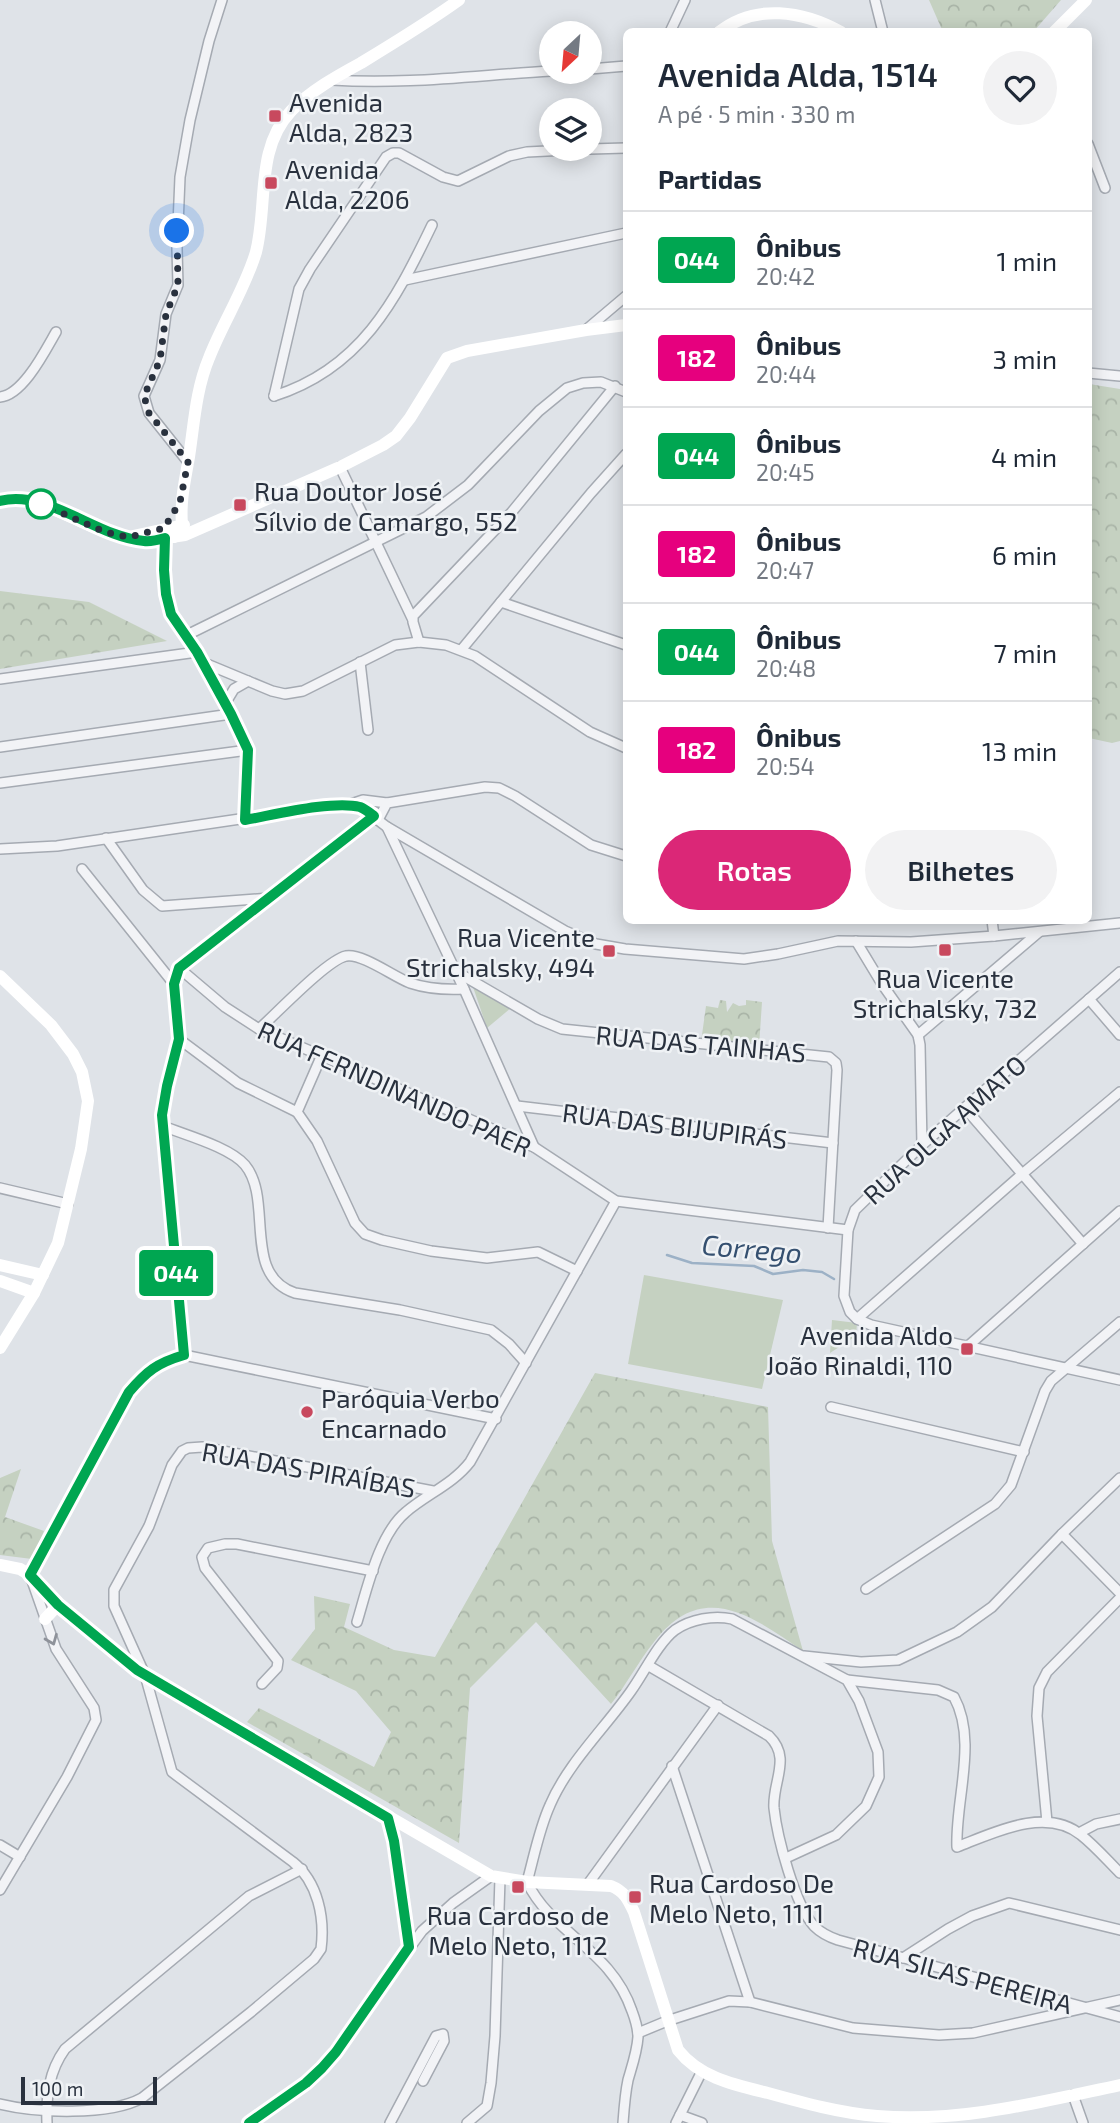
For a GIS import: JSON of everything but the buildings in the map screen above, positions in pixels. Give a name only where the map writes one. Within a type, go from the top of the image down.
[{"type":"street","points":[[188,462],[149,413],[144,396],[160,360],[166,314],[178,285],[180,177],[190,120],[222,0]]},
{"type":"street","points":[[245,820],[248,750],[200,657],[171,614],[166,594],[168,535],[180,502],[201,382],[208,359],[247,277],[255,253],[260,233],[265,172],[272,141],[280,124],[292,109],[330,80],[433,19],[459,0]]},
{"type":"street","points":[[672,28],[685,0]]},
{"type":"street","points":[[875,0],[882,28]]},
{"type":"street","points":[[1058,28],[1086,0]]},
{"type":"street","points":[[726,28],[741,19],[788,12],[834,28]]},
{"type":"street","points":[[602,68],[623,66]]},
{"type":"street","points":[[330,80],[393,82],[539,72]]},
{"type":"street","points":[[602,149],[623,148]]},
{"type":"street","points":[[432,225],[405,280],[362,342],[326,373],[296,389],[274,396],[299,289],[386,157],[399,153],[443,177],[458,181],[518,154],[539,153]]},
{"type":"street","points":[[1092,154],[1105,188]]},
{"type":"street","points":[[405,280],[623,234]]},
{"type":"street","points":[[586,330],[623,299]]},
{"type":"street","points":[[0,502],[9,499],[35,501],[105,532],[144,541],[197,530],[205,524],[340,467],[396,436],[447,358],[467,351],[623,325]]},
{"type":"street","points":[[0,397],[17,390],[56,332]]},
{"type":"street","points":[[1092,373],[1120,376]]},
{"type":"street","points":[[187,635],[426,517],[468,485],[539,411],[568,388],[601,382],[623,390]]},
{"type":"street","points":[[412,618],[511,513],[615,386]]},
{"type":"street","points":[[462,649],[623,457]]},
{"type":"street","points":[[340,467],[412,618],[419,642]]},
{"type":"street","points":[[180,502],[182,525]]},
{"type":"street","points":[[168,535],[182,525],[205,524]]},
{"type":"street","points":[[501,602],[623,644]]},
{"type":"street","points":[[0,678],[200,657],[248,681],[285,694],[303,691],[395,645],[419,642],[462,649],[590,732],[623,747]]},
{"type":"street","points":[[360,662],[368,730]]},
{"type":"street","points":[[225,704],[234,689],[248,681]]},
{"type":"street","points":[[0,747],[231,714]]},
{"type":"street","points":[[0,783],[248,750]]},
{"type":"street","points":[[0,849],[57,846],[347,805],[363,800],[387,803],[485,787],[499,788],[591,845],[623,855]]},
{"type":"street","points":[[184,1355],[163,1126],[164,1101],[179,1039],[174,984],[179,968],[376,818],[387,803]]},
{"type":"street","points":[[347,805],[362,808],[387,827],[565,931],[596,944],[744,959],[838,941],[911,942],[1040,931],[1075,924]]},
{"type":"street","points":[[387,827],[464,989],[534,1147]]},
{"type":"street","points":[[106,838],[143,890],[162,906],[270,898]]},
{"type":"street","points":[[82,869],[174,984]]},
{"type":"street","points":[[1092,924],[1120,923]]},
{"type":"street","points":[[992,924],[994,936]]},
{"type":"street","points":[[918,1035],[1040,931]]},
{"type":"street","points":[[856,941],[918,1035],[922,1145]]},
{"type":"street","points":[[259,1029],[331,964],[346,956],[360,958],[421,986],[444,990],[464,989]]},
{"type":"street","name":"RUA FERNDINANDO PAER","points":[[179,968],[225,1007],[259,1029],[534,1147],[616,1201]]},
{"type":"street","name":"RUA DAS TAINHAS","points":[[455,971],[538,1019],[562,1029],[829,1057],[836,1063],[837,1070],[828,1228]]},
{"type":"street","name":"RUA OLGA AMATO","points":[[857,1319],[846,1306],[844,1296],[850,1217],[860,1203],[922,1145],[1120,972]]},
{"type":"street","points":[[0,976],[51,1025],[73,1054],[85,1082],[87,1109],[81,1149],[58,1243],[34,1293],[0,1348]]},
{"type":"street","points":[[1089,999],[1120,1035]]},
{"type":"street","points":[[179,1039],[238,1083],[297,1112],[317,1141],[355,1223],[365,1234],[461,1256],[494,1258],[538,1252],[577,1271]]},
{"type":"street","points":[[297,1112],[321,1057]]},
{"type":"street","points":[[1120,1092],[857,1319],[882,1328],[1120,1380]]},
{"type":"street","name":"RUA DAS BIJUPIRÁS","points":[[517,1106],[832,1143]]},
{"type":"street","points":[[965,1108],[1083,1244]]},
{"type":"street","points":[[163,1126],[225,1152],[244,1164],[254,1183],[268,1270],[280,1286],[295,1293],[388,1308],[491,1330],[509,1343],[526,1363]]},
{"type":"street","points":[[0,1188],[68,1204]]},
{"type":"street","points":[[357,1622],[373,1571],[392,1527],[403,1514],[461,1474],[496,1419],[616,1201],[848,1230]]},
{"type":"street","points":[[967,1347],[1120,1211]]},
{"type":"street","points":[[0,1265],[43,1275]]},
{"type":"street","points":[[0,1281],[34,1293]]},
{"type":"street","points":[[866,1589],[995,1504],[1011,1485],[1045,1391],[1056,1374],[1120,1322]]},
{"type":"street","points":[[0,1890],[67,1777],[96,1720],[94,1708],[56,1649],[30,1575],[129,1392],[146,1372],[156,1365],[184,1355],[496,1419]]},
{"type":"street","points":[[831,1407],[1024,1452]]},
{"type":"street","name":"RUA DAS PIRAÍBAS","points":[[145,1675],[114,1606],[114,1590],[149,1526],[172,1465],[181,1451],[202,1447],[433,1491]]},
{"type":"street","points":[[799,1656],[880,1662],[898,1660],[928,1648],[972,1623],[992,1607],[1120,1478]]},
{"type":"street","points":[[1047,1822],[1037,1716],[1039,1688],[1047,1672],[1120,1596],[1062,1534]]},
{"type":"street","points":[[262,1684],[277,1668],[278,1661],[205,1568],[202,1557],[208,1548],[237,1544],[373,1571]]},
{"type":"street","points":[[0,1565],[20,1569],[30,1575],[58,1605],[145,1675],[388,1818],[495,1877],[527,1882],[611,1886],[618,1889],[628,1899],[647,1949],[678,2050],[702,2071],[736,2085],[837,2111],[917,2118],[955,2116],[1020,2106],[1120,2085]]},
{"type":"street","points":[[45,1619],[58,1605]]},
{"type":"street","points":[[622,2123],[638,2033],[627,1997],[619,1983],[590,1949],[537,1900],[527,1882],[545,1818],[559,1788],[662,1645],[676,1630],[712,1617],[732,1619],[847,1680],[938,1690],[954,1697],[961,1716],[965,1754],[956,1832],[957,1847],[1020,1825],[1047,1822],[1079,1833],[1120,1873]]},
{"type":"street","name":"RUA SILAS PEREIRA","points":[[649,1666],[769,1736],[780,1752],[781,1765],[774,1810],[791,1878],[807,1916],[821,1933],[838,1940],[1120,2017]]},
{"type":"street","points":[[0,2104],[23,2110],[47,2110],[121,2106],[142,2098],[251,2012],[314,1959],[321,1949],[323,1940],[318,1903],[305,1873],[172,1772],[145,1675]]},
{"type":"street","points":[[786,1858],[835,1835],[866,1806],[875,1789],[880,1764],[878,1752],[859,1701],[847,1680]]},
{"type":"street","points":[[588,1884],[718,1705]]},
{"type":"street","points":[[672,1766],[750,2001]]},
{"type":"street","points":[[388,1818],[394,1841],[409,1947]]},
{"type":"street","points":[[1079,1833],[1096,1824],[1120,1819]]},
{"type":"street","points":[[0,1845],[20,1857]]},
{"type":"street","points":[[47,2123],[51,2075],[65,2049],[248,1896],[305,1873]]},
{"type":"street","points":[[249,2123],[306,2083],[322,2068],[409,1947],[435,1918],[495,1877]]},
{"type":"street","points":[[467,2123],[486,2106],[491,2083],[495,2036],[495,1877]]},
{"type":"street","points":[[903,1958],[972,1916],[1009,1903],[1120,1930]]},
{"type":"street","points":[[638,2033],[729,2001],[750,2001],[853,2028],[927,2034],[973,2033],[1120,2000]]},
{"type":"street","points":[[390,2123],[436,2036],[443,2034],[444,2041],[423,2081]]},
{"type":"street","points":[[702,2071],[678,2119],[702,2123]]},
{"type":"street","points":[[1073,2095],[1083,2123]]},
{"type":"green space","points":[[929,0],[1061,0],[1037,28],[941,28]]},
{"type":"green space","points":[[1092,384],[1120,389],[1120,741],[1112,743],[1092,739]]},
{"type":"green space","points":[[0,591],[89,602],[167,641],[0,669]]},
{"type":"green space","points":[[473,987],[511,1008],[487,1028]]},
{"type":"green space","points":[[720,1000],[726,1001],[727,1012],[733,1003],[739,1006],[746,1005],[746,1000],[762,1002],[759,1047],[701,1042],[706,1006],[718,1008]]},
{"type":"green space","points":[[644,1275],[783,1300],[762,1389],[628,1364]]},
{"type":"green space","points":[[832,1320],[857,1323],[856,1336],[830,1353]]},
{"type":"green space","points":[[595,1373],[768,1407],[772,1541],[803,1651],[747,1616],[709,1608],[691,1612],[672,1623],[654,1642],[611,1704],[536,1622],[470,1688],[459,1843],[247,1722],[259,1708],[374,1767],[391,1732],[356,1691],[291,1660],[315,1629],[314,1596],[350,1604],[344,1627],[394,1650],[435,1657]]},
{"type":"green space","points":[[21,1469],[5,1517],[44,1531],[32,1559],[0,1555],[0,1478]]},
{"type":"waterway","name":"Corrego","points":[[667,1255],[692,1263],[754,1266],[773,1274],[803,1270],[822,1272],[834,1279]]},
{"type":"bus line","name":"044","points":[[0,501],[35,501],[105,532],[144,541],[165,538],[164,570],[171,614],[197,652],[248,750],[245,820],[347,805],[362,808],[374,816],[179,968],[174,984],[179,1039],[162,1115],[184,1355],[156,1365],[146,1372],[129,1392],[30,1575],[58,1605],[137,1670],[388,1818],[394,1841],[409,1947],[322,2068],[306,2083],[249,2123]]},
{"type":"place","name":"Avenida Alda, 2823","points":[[275,116]]},
{"type":"place","name":"Avenida Alda, 2206","points":[[271,183]]},
{"type":"place","name":"Rua Doutor José Sílvio de Camargo, 552","points":[[240,505]]},
{"type":"place","name":"Rua Vicente Strichalsky, 732","points":[[945,950]]},
{"type":"place","name":"Rua Vicente Strichalsky, 494","points":[[609,951]]},
{"type":"place","name":"Avenida Aldo João Rinaldi, 110","points":[[967,1349]]},
{"type":"place","name":"Paróquia Verbo Encarnado","points":[[307,1412]]},
{"type":"place","name":"Rua Cardoso de Melo Neto, 1112","points":[[518,1887]]},
{"type":"place","name":"Rua Cardoso De Melo Neto, 1111","points":[[635,1897]]},
{"type":"route","points":[[41,504],[105,532],[129,537],[164,528],[180,502],[188,462],[144,404],[146,388],[160,360],[166,314],[178,285],[177,231]]}]
